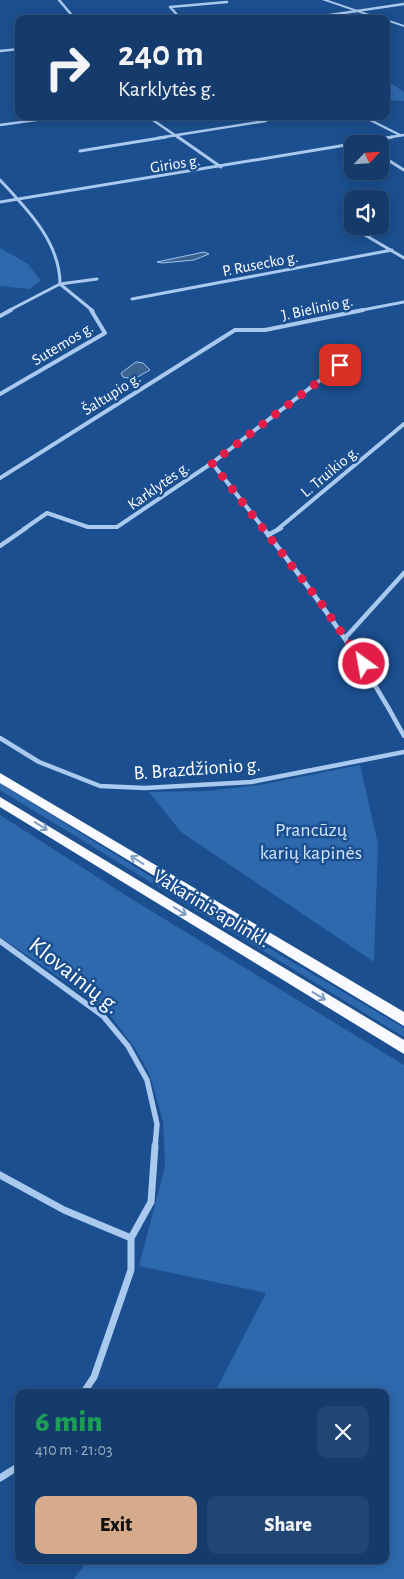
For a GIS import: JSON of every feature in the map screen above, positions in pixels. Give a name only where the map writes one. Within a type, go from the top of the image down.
[{"type":"highway","name":"Vakarinis aplinkl.","points":[[0,777],[404,1020]]},
{"type":"highway","name":"Vakarinis aplinkl.","points":[[0,801],[404,1048]]},
{"type":"street","points":[[59,0],[72,15]]},
{"type":"street","points":[[324,0],[370,15]]},
{"type":"street","points":[[177,15],[170,8],[228,2]]},
{"type":"street","points":[[330,15],[404,4]]},
{"type":"street","points":[[390,21],[404,26]]},
{"type":"street","points":[[0,51],[15,49]]},
{"type":"street","points":[[0,126],[39,120]]},
{"type":"street","points":[[152,120],[221,167]]},
{"type":"street","points":[[370,120],[402,135]]},
{"type":"street","points":[[80,151],[266,121]]},
{"type":"street","name":"Girios g.","points":[[389,138],[402,135]]},
{"type":"street","name":"Girios g.","points":[[0,202],[344,146]]},
{"type":"street","points":[[389,161],[404,170]]},
{"type":"street","points":[[0,180],[19,199],[51,243],[62,274],[60,284]]},
{"type":"street","points":[[365,235],[404,258]]},
{"type":"street","name":"P. Rusecko g.","points":[[132,299],[392,250]]},
{"type":"street","points":[[0,316],[60,284],[97,279]]},
{"type":"street","name":"Sutemos g.","points":[[0,394],[105,333],[102,322],[92,309],[60,284]]},
{"type":"street","name":"J. Bielinio g.","points":[[235,330],[265,330],[404,302]]},
{"type":"street","name":"Šaltupio g.","points":[[0,478],[235,330]]},
{"type":"street","name":"Karklytės g.","points":[[0,546],[47,513],[88,527],[117,528],[212,463],[340,365]]},
{"type":"street","name":"L. Truikio g.","points":[[268,535],[284,526],[404,424]]},
{"type":"street","points":[[212,463],[346,637],[390,706],[404,736]]},
{"type":"street","points":[[346,637],[404,573]]},
{"type":"street","name":"B. Brazdžionio g.","points":[[0,738],[39,762],[100,786],[144,788],[251,782],[404,752]]},
{"type":"street","name":"Klovainių g.","points":[[0,941],[103,1016],[128,1046],[147,1080],[157,1124],[151,1202],[131,1238]]},
{"type":"street","points":[[0,1175],[64,1210],[131,1238],[131,1270],[94,1377],[86,1389]]},
{"type":"street","points":[[0,1478],[15,1469]]},
{"type":"green space","points":[[390,83],[404,92],[404,101],[390,100]]},
{"type":"green space","points":[[0,248],[28,264],[41,281],[29,289],[0,286]]},
{"type":"green space","name":"Prancūzų karių kapinės","points":[[360,765],[378,844],[374,962],[181,832],[149,792],[207,791],[260,785]]},
{"type":"green space","points":[[0,783],[203,909],[404,1028],[404,1037],[0,790]]},
{"type":"green space","points":[[0,815],[130,898],[404,1065],[404,1579],[74,1579],[85,1564],[389,1564],[389,1389],[217,1389],[266,1293],[139,1266],[165,1166],[163,1122],[150,1075],[134,1047],[110,1015],[71,985],[0,937]]},
{"type":"shaded area","points":[[204,252],[209,254],[194,260],[157,262]]},
{"type":"shaded area","points":[[136,362],[143,363],[150,370],[134,379],[123,377],[121,373]]},
{"type":"route","points":[[340,365],[212,463],[320,602],[364,664]]}]
